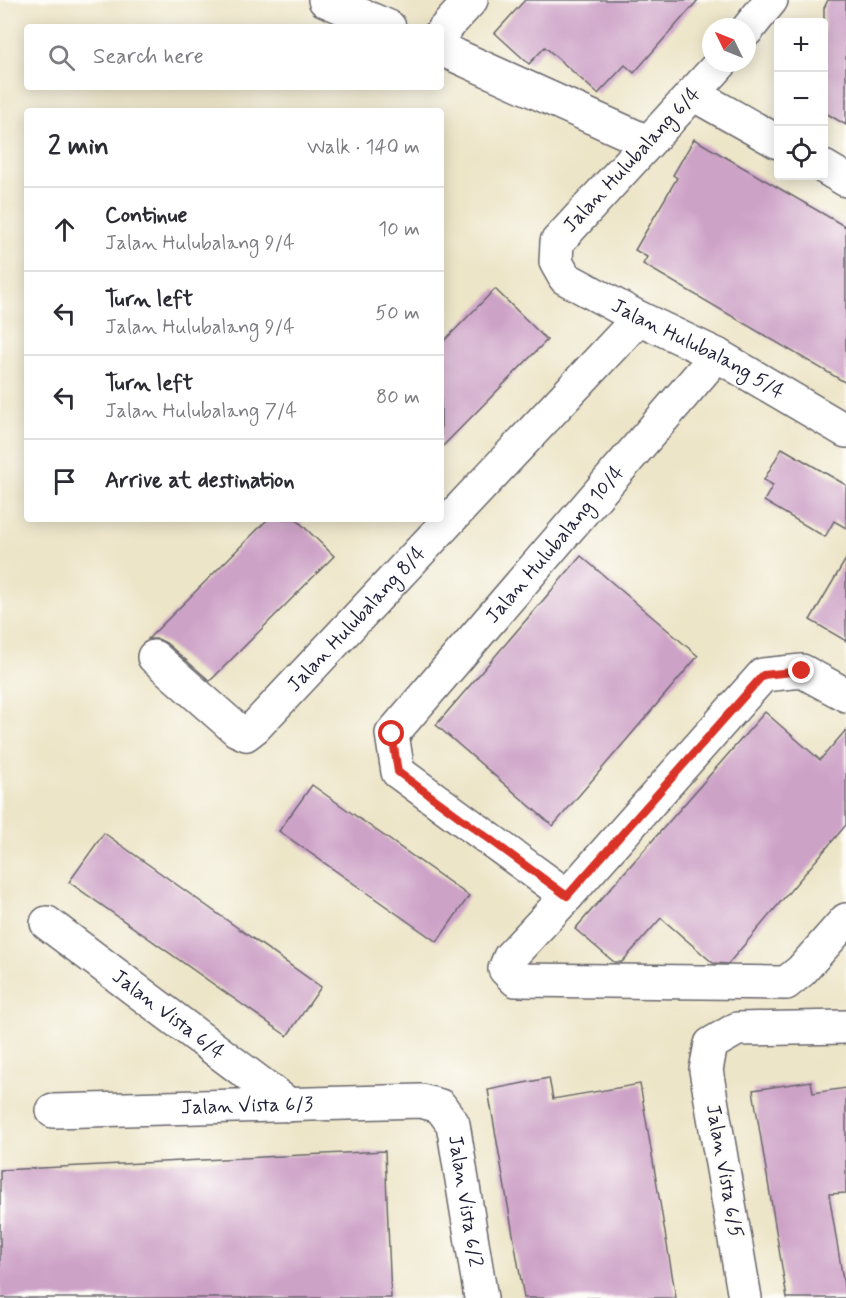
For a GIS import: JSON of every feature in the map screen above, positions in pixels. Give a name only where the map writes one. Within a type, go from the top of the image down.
[{"type":"street","points":[[325,0],[382,24]]},
{"type":"street","points":[[444,30],[471,0]]},
{"type":"street","points":[[756,19],[771,0]]},
{"type":"street","points":[[444,50],[647,142]]},
{"type":"street","name":"Jalan Hulubalang 6/4","points":[[556,262],[557,242],[713,72]]},
{"type":"street","points":[[693,94],[774,140]]},
{"type":"street","points":[[828,169],[846,180]]},
{"type":"street","name":"Jalan Hulubalang 5/4","points":[[556,262],[565,278],[639,318],[717,355],[846,431]]},
{"type":"street","name":"Jalan Hulubalang 8/4","points":[[154,657],[237,730],[246,734],[639,318]]},
{"type":"street","name":"Jalan Hulubalang 10/4","points":[[567,896],[398,772],[392,734],[717,355]]},
{"type":"street","points":[[846,695],[802,671],[763,675],[510,957],[505,969],[516,980],[786,983],[801,971],[846,920]]},
{"type":"street","name":"Jalan Vista 6/4","points":[[46,923],[289,1105]]},
{"type":"street","name":"Jalan Vista 6/5","points":[[746,1298],[706,1070],[711,1044],[737,1029],[846,1027]]},
{"type":"street","name":"Jalan Vista 6/3","points":[[53,1111],[421,1101],[440,1106]]},
{"type":"street","name":"Jalan Vista 6/2","points":[[440,1106],[453,1124],[481,1298]]},
{"type":"building","points":[[525,0],[698,0],[634,73],[625,65],[598,94],[545,47],[529,64],[495,33]]},
{"type":"building","points":[[828,0],[846,0],[846,125],[828,114],[828,18],[824,18],[824,8]]},
{"type":"building","points":[[694,139],[846,227],[846,383],[643,264],[647,257],[635,250],[677,178],[673,175]]},
{"type":"building","points":[[495,289],[547,340],[444,445],[444,341]]},
{"type":"building","points":[[782,448],[846,485],[846,528],[834,521],[825,537],[764,501],[773,485],[764,480]]},
{"type":"building","points":[[265,522],[299,522],[334,556],[210,681],[166,643],[158,639],[148,639]]},
{"type":"building","points":[[581,556],[698,656],[553,826],[436,725]]},
{"type":"building","points":[[846,559],[846,641],[810,620]]},
{"type":"building","points":[[765,712],[820,760],[846,730],[846,825],[728,964],[713,963],[661,918],[622,962],[614,962],[575,929]]},
{"type":"building","points":[[312,785],[469,896],[437,942],[279,831]]},
{"type":"building","points":[[104,833],[321,987],[287,1036],[69,882]]},
{"type":"building","points":[[549,1078],[553,1099],[640,1084],[676,1298],[524,1298],[488,1090]]},
{"type":"building","points":[[811,1081],[813,1093],[846,1088],[846,1193],[829,1194],[846,1298],[787,1298],[753,1090]]},
{"type":"building","points":[[385,1151],[391,1298],[0,1298],[0,1170]]},
{"type":"route","points":[[392,734],[398,772],[567,896],[763,675],[802,671]]}]
